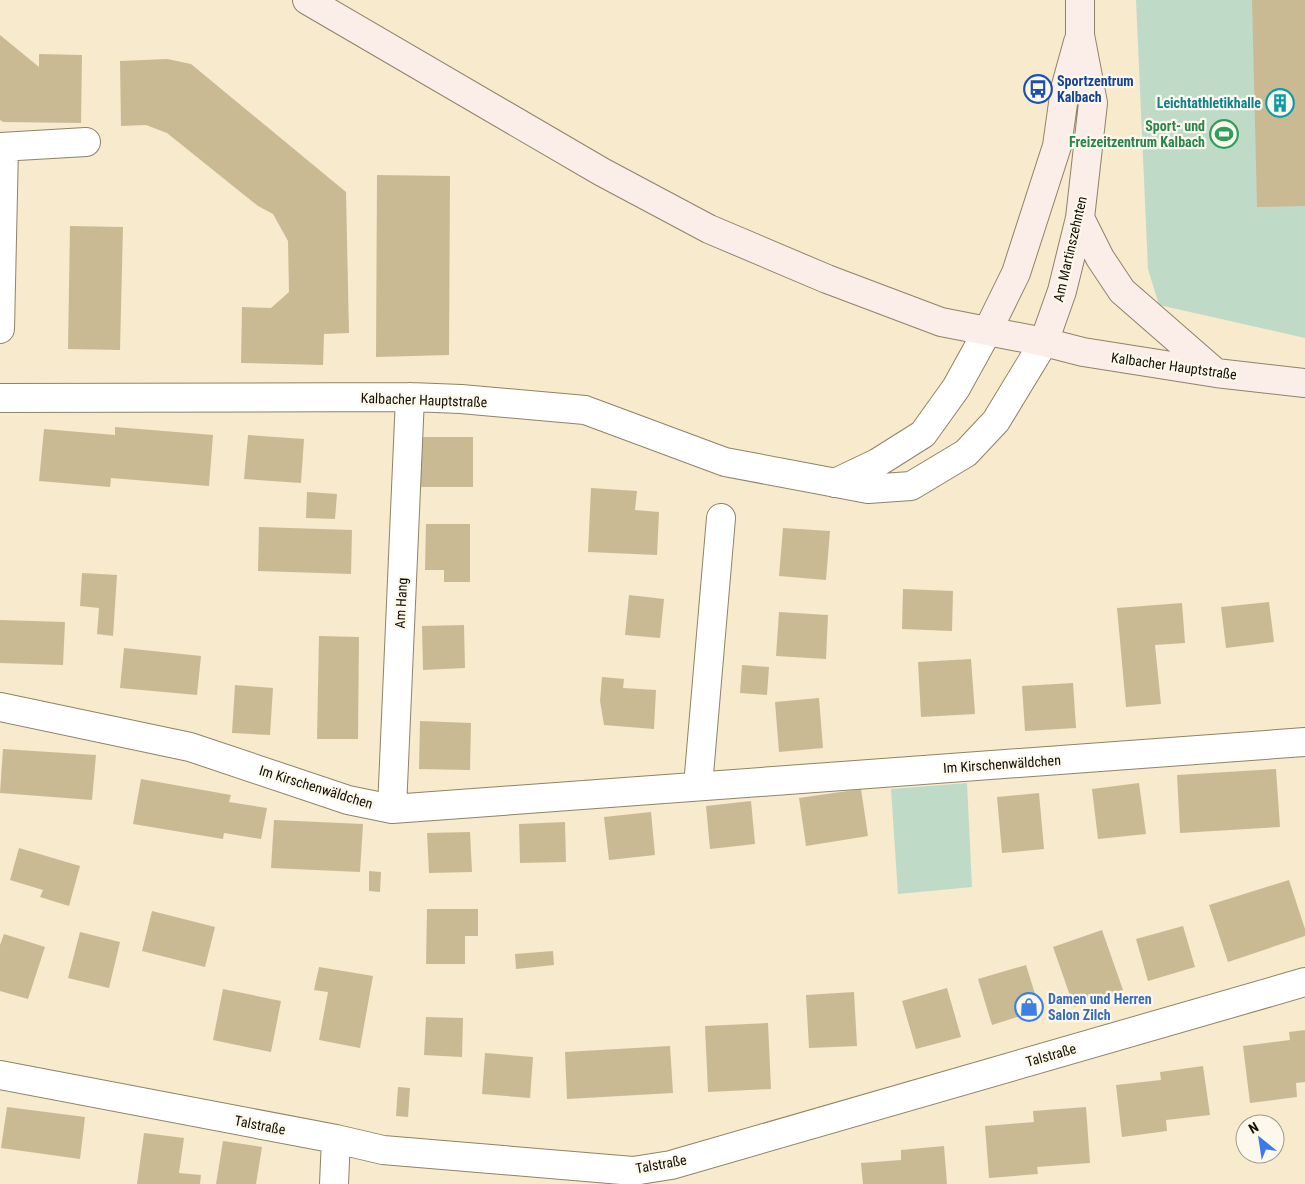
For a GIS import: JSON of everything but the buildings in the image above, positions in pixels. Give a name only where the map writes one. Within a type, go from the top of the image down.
[{"type":"main road","name":"Kalbacher Hauptstraße","points":[[307,0],[602,172],[709,228],[827,279],[941,322],[988,330],[1083,352],[1216,373],[1305,383]]},
{"type":"main road","name":"Am Martinszehnten","points":[[1044,342],[1062,291],[1080,218],[1094,103],[1080,35],[1080,0]]},
{"type":"main road","name":"Am Martinszehnten","points":[[988,330],[1016,273],[1057,146],[1065,89],[1080,35]]},
{"type":"main road","points":[[1080,218],[1100,258],[1122,291],[1216,373]]},
{"type":"street","points":[[0,329],[2,146],[86,142]]},
{"type":"street","points":[[836,483],[877,464],[923,434],[956,388],[988,330]]},
{"type":"street","name":"Kalbacher Hauptstraße","points":[[0,398],[410,397],[461,399],[585,410],[725,462],[868,489],[911,486],[966,454],[996,421],[1044,342]]},
{"type":"street","name":"Am Hang","points":[[392,809],[410,397]]},
{"type":"street","points":[[698,786],[721,518]]},
{"type":"street","name":"Im Kirschenwäldchen","points":[[0,707],[190,747],[348,800],[392,809],[1305,742]]},
{"type":"street","name":"Talstraße","points":[[0,1075],[336,1139],[383,1150],[633,1170],[673,1175],[1305,982]]},
{"type":"street","points":[[334,1184],[336,1139]]},
{"type":"green space","name":"Sport- und Freizeitzentrum Kalbach","points":[[1136,0],[1305,0],[1305,338],[1159,305],[1148,269]]},
{"type":"green space","points":[[967,783],[972,887],[898,894],[891,789]]},
{"type":"place","name":"Sportzentrum Kalbach","points":[[1038,89]]},
{"type":"place","name":"Leichtathletikhalle","points":[[1280,103]]},
{"type":"place","name":"Sport- und Freizeitzentrum Kalbach","points":[[1224,134]]},
{"type":"place","name":"Damen und Herren Salon Zilch","points":[[1029,1007]]}]
